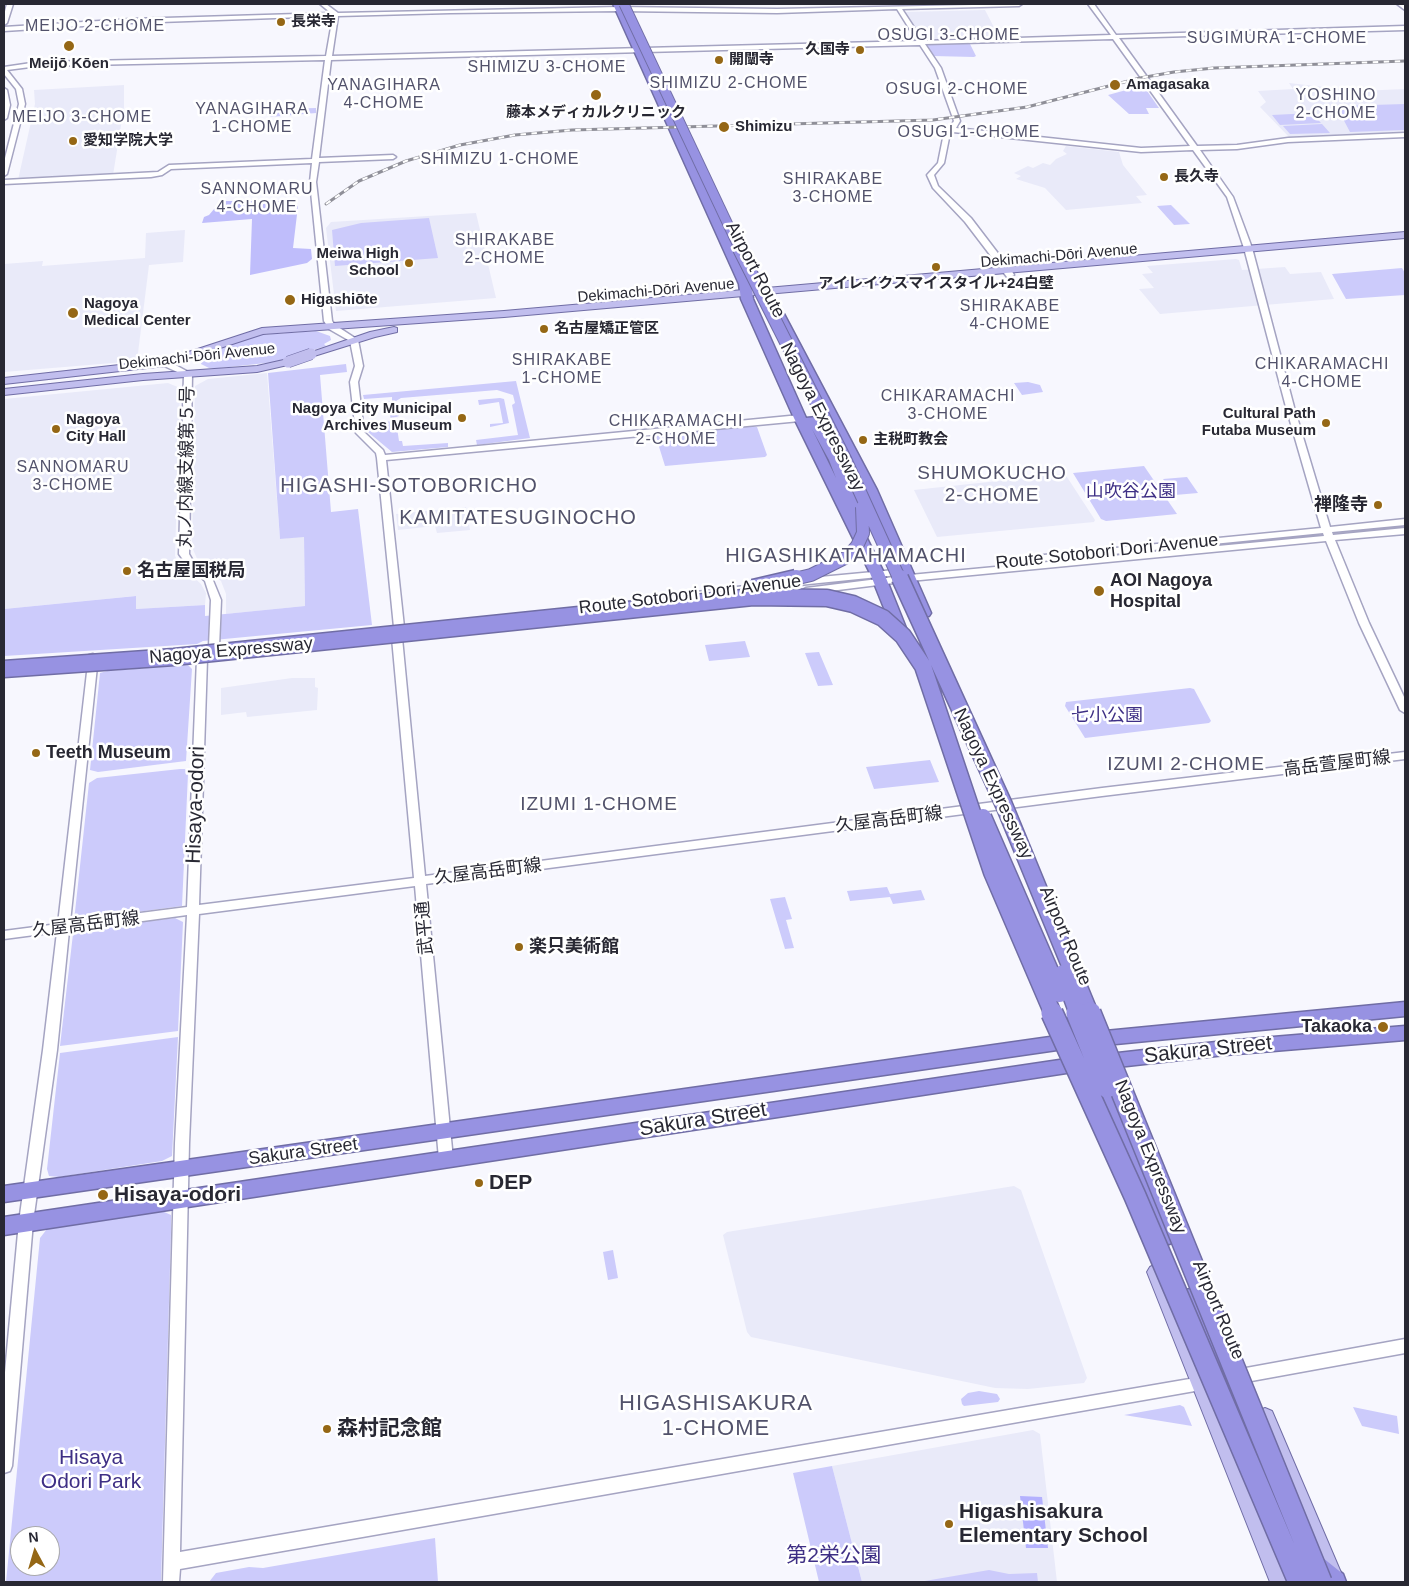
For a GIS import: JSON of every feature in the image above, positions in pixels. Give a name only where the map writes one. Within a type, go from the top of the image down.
[{"type":"highway","name":"Airport Route","points":[[622,5],[745,284],[747,296],[800,418],[810,437]]},
{"type":"highway","name":"Nagoya Expressway","points":[[457,627],[729,591],[790,581],[827,569],[851,553],[860,541],[864,529],[864,513],[856,493],[770,328],[754,289],[622,5]]},
{"type":"highway","name":"Nagoya Expressway","points":[[622,5],[744,258],[849,467],[1031,869],[1321,1582]]},
{"type":"highway","name":"Airport Route","points":[[643,51],[748,261],[870,490],[953,682],[1010,804],[1069,948],[1120,1059]]},
{"type":"highway","points":[[770,328],[769,331],[798,394],[835,460],[869,541],[866,552]]},
{"type":"highway","points":[[810,437],[822,474],[849,533],[866,552],[879,578],[1074,1065]]},
{"type":"highway","name":"Nagoya Expressway","points":[[4,669],[193,655],[753,597],[811,597],[848,603],[883,618],[904,636],[914,650],[932,690],[954,763],[996,881],[1040,986],[1135,1196],[1299,1582]]},
{"type":"highway","points":[[966,727],[966,735],[986,788],[1052,942],[1094,1059],[1236,1376],[1307,1560],[1334,1582]]},
{"type":"highway","points":[[954,763],[961,769],[1083,1046],[1094,1059]]},
{"type":"highway","name":"Sakura Street","points":[[4,1194],[1064,1042],[1110,1036],[1405,1009]]},
{"type":"highway","name":"Sakura Street","points":[[4,1226],[180,1198],[1074,1065],[1120,1059],[1405,1033]]},
{"type":"main road","name":"Dekimachi-Dōri Avenue","points":[[4,392],[258,369],[288,362],[354,340],[414,327],[1249,251],[1405,235]]},
{"type":"main road","name":"Dekimachi-Dōri Avenue","points":[[1249,251],[1405,241]]},
{"type":"main road","name":"Dekimachi-Dōri Avenue","points":[[4,381],[165,363],[262,331],[747,296]]},
{"type":"main road","name":"Airport Route","points":[[1120,1059],[1142,1126],[1236,1376]]},
{"type":"main road","points":[[1074,1065],[1280,1582]]},
{"type":"street","points":[[4,23],[10,4]]},
{"type":"street","points":[[323,4],[336,14]]},
{"type":"street","points":[[4,29],[131,21],[622,5],[734,11],[1020,4]]},
{"type":"street","points":[[1091,4],[1230,197],[1249,251],[1327,535],[1364,623],[1405,710]]},
{"type":"street","points":[[1400,4],[1405,8]]},
{"type":"street","points":[[898,7],[938,68],[958,121],[946,138],[941,163],[930,175],[936,187],[968,220],[1008,272]]},
{"type":"street","points":[[336,14],[328,59],[313,182],[328,321],[332,327],[354,340],[359,366],[354,382],[360,433],[380,452],[382,458],[800,418]]},
{"type":"street","points":[[4,70],[45,63],[328,59],[643,51],[1405,28]]},
{"type":"street","points":[[4,70],[19,88],[22,104],[4,174]]},
{"type":"street","points":[[4,90],[7,105],[4,118]]},
{"type":"street","points":[[953,130],[1121,150],[1237,147],[1288,140],[1405,135]]},
{"type":"street","points":[[4,182],[151,175],[160,174],[169,168],[393,157]]},
{"type":"street","points":[[165,363],[188,374]]},
{"type":"street","name":"丸ノ内線支線第５号","points":[[188,374],[184,554],[214,588],[216,609],[214,645]]},
{"type":"street","name":"武平通","points":[[382,458],[446,1159]]},
{"type":"street","name":"Route Sotobori Dori Avenue","points":[[4,662],[93,662],[202,658],[398,632],[879,578],[1327,535],[1405,522]]},
{"type":"street","points":[[1327,535],[1405,531]]},
{"type":"street","name":"Route Sotobori Dori Avenue","points":[[4,673],[214,645],[398,632]]},
{"type":"street","points":[[202,658],[214,645]]},
{"type":"street","name":"Hisaya-odori","points":[[171,1582],[180,1198],[202,658]]},
{"type":"street","points":[[4,1466],[26,1222],[50,1050],[93,662]]},
{"type":"street","name":"高岳萱屋町線","points":[[972,810],[1405,756]]},
{"type":"street","name":"久屋高岳町線","points":[[4,935],[972,810]]},
{"type":"street","points":[[172,1562],[1201,1384],[1405,1346]]},
{"type":"shaded area","points":[[985,10],[1000,39],[922,40],[904,12]]},
{"type":"shaded area","points":[[1289,83],[1359,91],[1405,89],[1405,132],[1289,137],[1260,107],[1266,102],[1258,91],[1293,89]]},
{"type":"shaded area","name":"愛知学院大学","points":[[124,85],[124,107],[113,175],[18,180],[35,104],[34,90]]},
{"type":"shaded area","points":[[1066,146],[1119,152],[1123,165],[1147,195],[1136,196],[1142,203],[1066,210],[1045,188],[1016,179],[1021,176],[1014,173],[1028,166],[1033,168],[1043,163],[1050,165],[1056,159],[1067,154],[1063,151]]},
{"type":"shaded area","points":[[221,201],[286,201],[298,206],[293,248],[311,249],[312,259],[307,263],[250,275],[252,219],[202,223],[204,217],[209,215]]},
{"type":"shaded area","name":"Meiwa High School","points":[[476,213],[496,298],[336,311],[326,228],[331,222]]},
{"type":"shaded area","name":"Nagoya Medical Center","points":[[185,230],[183,262],[149,265],[137,361],[4,372],[4,264],[43,261],[42,266],[145,258],[146,233]]},
{"type":"shaded area","points":[[1239,260],[1242,270],[1285,267],[1290,274],[1321,272],[1334,299],[1160,314],[1139,289],[1154,288],[1142,274],[1153,273],[1147,266]]},
{"type":"shaded area","points":[[267,373],[280,539],[304,536],[305,606],[226,614],[226,594],[221,581],[198,561],[192,547],[195,386],[208,379]]},
{"type":"shaded area","points":[[168,383],[180,388],[175,556],[180,565],[201,584],[206,593],[205,605],[136,609],[135,596],[4,609],[4,399]]},
{"type":"shaded area","points":[[1065,474],[1095,520],[1094,522],[937,537],[914,490]]},
{"type":"shaded area","points":[[466,507],[470,530],[437,533],[435,526],[398,530],[396,514]]},
{"type":"shaded area","points":[[292,678],[315,678],[315,687],[318,688],[317,710],[247,717],[246,712],[221,715],[221,688]]},
{"type":"shaded area","points":[[1014,1186],[1021,1190],[1087,1378],[1084,1383],[1028,1389],[995,1388],[751,1337],[747,1332],[723,1235],[727,1232]]},
{"type":"shaded area","name":"Higashisakura Elementary School","points":[[1033,1430],[1040,1434],[1057,1582],[862,1582],[832,1466]]},
{"type":"shaded area","points":[[1020,1496],[1042,1497],[1048,1548],[1026,1548]]},
{"type":"green space","points":[[969,42],[976,56],[974,57],[933,56],[924,43]]},
{"type":"green space","points":[[1141,86],[1145,88],[1159,108],[1146,108],[1149,114],[1129,114],[1108,95]]},
{"type":"green space","points":[[1405,104],[1405,130],[1350,132],[1340,113],[1339,106]]},
{"type":"green space","points":[[316,108],[316,113],[270,117],[273,109]]},
{"type":"green space","points":[[1312,113],[1321,123],[1280,125],[1272,115]]},
{"type":"green space","points":[[1322,124],[1330,133],[1290,134],[1283,126]]},
{"type":"green space","points":[[1171,205],[1190,224],[1174,225],[1157,206]]},
{"type":"green space","points":[[429,218],[438,258],[335,266],[332,230],[361,223]]},
{"type":"green space","points":[[1402,268],[1405,273],[1405,295],[1346,299],[1332,274]]},
{"type":"green space","points":[[316,331],[330,336],[331,340],[324,344],[326,346],[275,362],[220,368],[209,368],[201,364],[204,356],[211,352],[258,335]]},
{"type":"green space","points":[[346,364],[347,372],[320,375],[331,512],[358,509],[372,625],[203,641],[197,644],[4,656],[4,609],[136,596],[136,609],[205,605],[205,616],[305,606],[304,537],[280,539],[268,373]]},
{"type":"green space","points":[[516,381],[530,438],[477,445],[476,440],[518,435],[512,405],[515,403],[513,395],[497,390],[401,398],[396,401],[399,416],[391,419],[388,408],[383,408],[383,402],[392,401],[392,397],[364,399],[363,395]]},
{"type":"green space","points":[[1028,382],[1040,385],[1043,392],[1022,395],[1014,383]]},
{"type":"green space","points":[[504,399],[509,423],[490,427],[490,424],[503,423],[499,402],[479,405],[478,400]]},
{"type":"green space","points":[[396,421],[399,441],[402,441],[403,446],[448,443],[448,447],[392,452],[368,432],[367,423]]},
{"type":"green space","points":[[757,427],[767,455],[765,457],[665,466],[656,437],[658,435]]},
{"type":"green space","name":"山吹谷公園","points":[[1144,466],[1177,514],[1106,521],[1101,519],[1073,473]]},
{"type":"green space","points":[[1187,477],[1198,493],[1175,495],[1163,479]]},
{"type":"green space","points":[[745,641],[750,657],[709,661],[705,645]]},
{"type":"green space","points":[[819,652],[833,685],[818,686],[805,653]]},
{"type":"green space","points":[[188,665],[192,669],[186,761],[98,772],[90,770],[100,673]]},
{"type":"green space","name":"七小公園","points":[[1194,689],[1211,721],[1209,723],[1085,738],[1065,706],[1066,702]]},
{"type":"green space","points":[[930,760],[939,782],[874,789],[866,767]]},
{"type":"green space","points":[[185,769],[188,774],[182,906],[77,920],[74,918],[89,783],[97,778]]},
{"type":"green space","points":[[887,887],[890,894],[921,890],[925,900],[893,904],[890,897],[850,901],[847,891]]},
{"type":"green space","points":[[785,897],[792,919],[786,920],[794,948],[785,949],[770,899]]},
{"type":"green space","points":[[175,918],[183,922],[178,1031],[60,1046],[73,934],[82,929]]},
{"type":"green space","points":[[178,1037],[172,1156],[162,1161],[59,1177],[49,1176],[47,1169],[60,1053]]},
{"type":"green space","name":"Hisaya Odori Park","points":[[162,1211],[171,1215],[161,1582],[6,1582],[10,1542],[10,1576],[60,1576],[60,1526],[12,1526],[40,1238],[47,1229]]},
{"type":"green space","points":[[613,1250],[618,1278],[608,1280],[603,1252]]},
{"type":"green space","points":[[979,1391],[997,1394],[1000,1399],[998,1402],[964,1406],[962,1404],[961,1399],[968,1393]]},
{"type":"green space","points":[[1180,1405],[1184,1407],[1192,1426],[1124,1415]]},
{"type":"green space","points":[[1353,1407],[1397,1416],[1399,1434],[1362,1426]]},
{"type":"green space","name":"第2栄公園","points":[[832,1466],[862,1582],[819,1582],[793,1473]]},
{"type":"green space","points":[[435,1538],[438,1582],[209,1582],[216,1573],[249,1567],[263,1568]]},
{"type":"green space","points":[[989,1570],[1009,1574],[1037,1573],[1038,1582],[919,1582]]},
{"type":"railway","points":[[326,204],[359,181],[406,161],[460,145],[515,135],[572,130],[933,120],[1027,107],[1140,78],[1174,72],[1214,68],[1405,61]]},
{"type":"place","name":"長栄寺","points":[[281,22]]},
{"type":"place","name":"Meijō Kōen","points":[[69,46]]},
{"type":"place","name":"久国寺","points":[[860,50]]},
{"type":"place","name":"開闡寺","points":[[719,60]]},
{"type":"place","name":"Amagasaka","points":[[1115,85]]},
{"type":"place","name":"藤本メディカルクリニック","points":[[596,95]]},
{"type":"place","name":"Shimizu","points":[[724,127]]},
{"type":"place","name":"愛知学院大学","points":[[73,141]]},
{"type":"place","name":"長久寺","points":[[1164,177]]},
{"type":"place","name":"Meiwa High School","points":[[409,263]]},
{"type":"place","name":"アイレイクスマイスタイル+24白壁","points":[[936,267]]},
{"type":"place","name":"Higashiōte","points":[[290,300]]},
{"type":"place","name":"Nagoya Medical Center","points":[[73,313]]},
{"type":"place","name":"名古屋矯正管区","points":[[544,329]]},
{"type":"place","name":"Nagoya City Municipal Archives Museum","points":[[462,418]]},
{"type":"place","name":"Cultural Path Futaba Museum","points":[[1326,423]]},
{"type":"place","name":"Nagoya City Hall","points":[[56,429]]},
{"type":"place","name":"主税町教会","points":[[863,440]]},
{"type":"place","name":"禅隆寺","points":[[1378,505]]},
{"type":"place","name":"名古屋国税局","points":[[127,571]]},
{"type":"place","name":"AOI Nagoya Hospital","points":[[1099,591]]},
{"type":"place","name":"Teeth Museum","points":[[36,753]]},
{"type":"place","name":"楽只美術館","points":[[519,947]]},
{"type":"place","name":"Takaoka","points":[[1383,1027]]},
{"type":"place","name":"DEP","points":[[479,1183]]},
{"type":"place","name":"Hisaya-odori","points":[[103,1195]]},
{"type":"place","name":"森村記念館","points":[[327,1429]]},
{"type":"place","name":"Higashisakura Elementary School","points":[[949,1524]]},
{"type":"district","name":"MEIJO 2-CHOME","points":[[95,27]]},
{"type":"district","name":"OSUGI 3-CHOME","points":[[949,36]]},
{"type":"district","name":"SUGIMURA 1-CHOME","points":[[1277,39]]},
{"type":"district","name":"SHIMIZU 3-CHOME","points":[[547,68]]},
{"type":"district","name":"SHIMIZU 2-CHOME","points":[[729,84]]},
{"type":"district","name":"OSUGI 2-CHOME","points":[[957,90]]},
{"type":"district","name":"YANAGIHARA 4-CHOME","points":[[384,95]]},
{"type":"district","name":"YOSHINO 2-CHOME","points":[[1336,105]]},
{"type":"district","name":"MEIJO 3-CHOME","points":[[82,118]]},
{"type":"district","name":"YANAGIHARA 1-CHOME","points":[[252,119]]},
{"type":"district","name":"OSUGI 1-CHOME","points":[[969,133]]},
{"type":"district","name":"SHIMIZU 1-CHOME","points":[[500,160]]},
{"type":"district","name":"SHIRAKABE 3-CHOME","points":[[833,189]]},
{"type":"district","name":"SANNOMARU 4-CHOME","points":[[257,199]]},
{"type":"district","name":"SHIRAKABE 2-CHOME","points":[[505,250]]},
{"type":"district","name":"SHIRAKABE 4-CHOME","points":[[1010,316]]},
{"type":"district","name":"SHIRAKABE 1-CHOME","points":[[562,370]]},
{"type":"district","name":"CHIKARAMACHI 4-CHOME","points":[[1322,374]]},
{"type":"district","name":"CHIKARAMACHI 3-CHOME","points":[[948,406]]},
{"type":"district","name":"CHIKARAMACHI 2-CHOME","points":[[676,431]]},
{"type":"district","name":"SANNOMARU 3-CHOME","points":[[73,477]]},
{"type":"district","name":"SHUMOKUCHO 2-CHOME","points":[[992,485]]},
{"type":"district","name":"HIGASHI-SOTOBORICHO","points":[[409,486]]},
{"type":"district","name":"KAMITATESUGINOCHO","points":[[518,518]]},
{"type":"district","name":"HIGASHIKATAHAMACHI","points":[[846,556]]},
{"type":"district","name":"IZUMI 2-CHOME","points":[[1186,765]]},
{"type":"district","name":"IZUMI 1-CHOME","points":[[599,805]]},
{"type":"district","name":"HIGASHISAKURA 1-CHOME","points":[[716,1416]]}]
